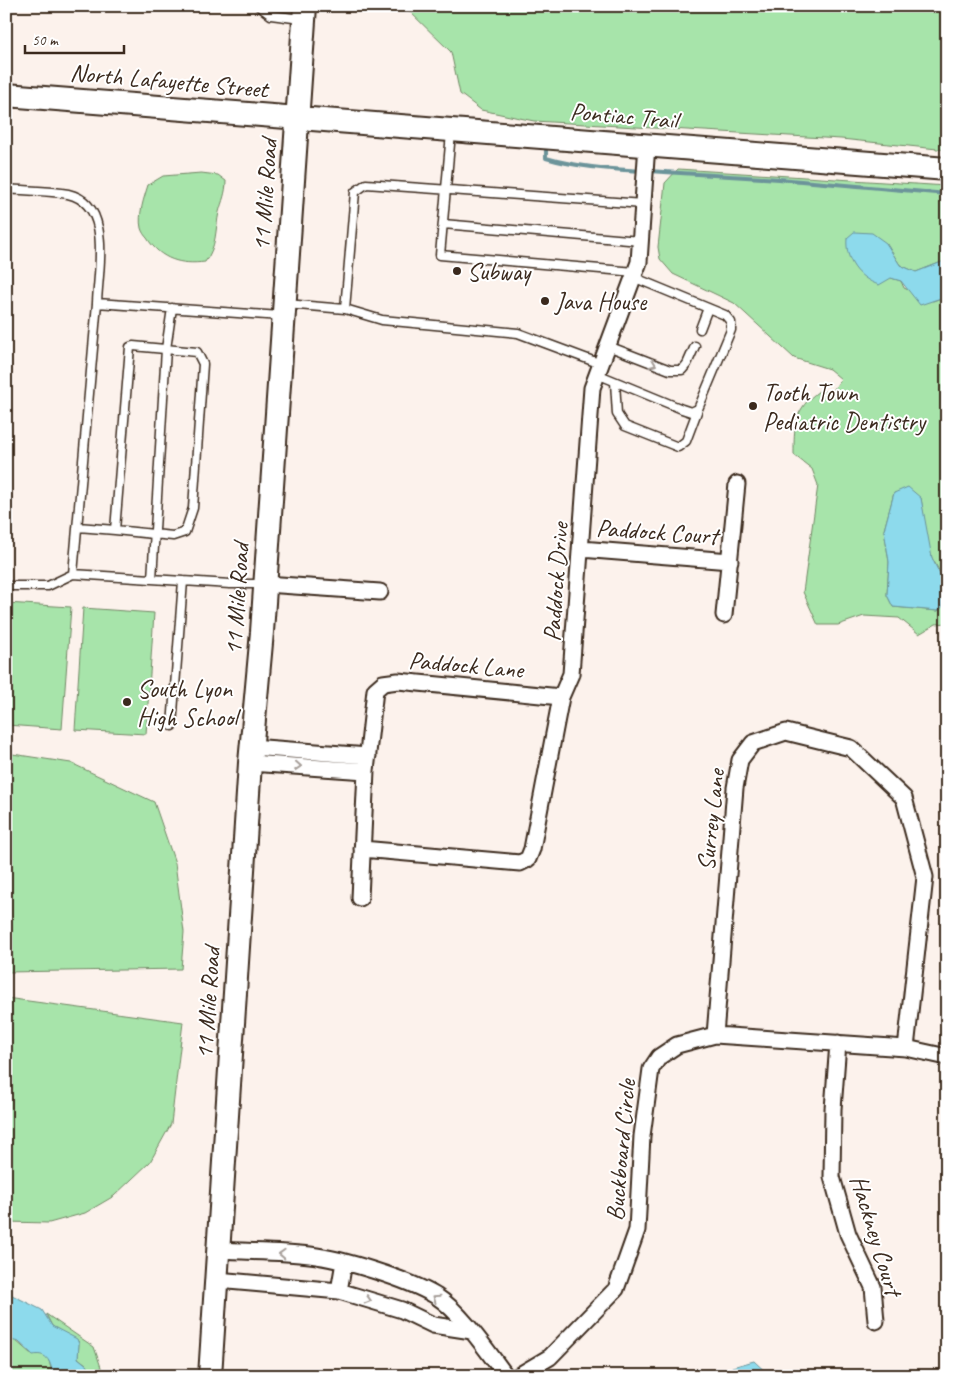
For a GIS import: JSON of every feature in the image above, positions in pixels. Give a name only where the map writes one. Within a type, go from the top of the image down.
[{"type":"street","name":"11 Mile Road","points":[[210,1376],[250,755],[266,584],[305,13]]},
{"type":"street","name":"North Lafayette Street","points":[[6,95],[297,118]]},
{"type":"street","name":"Pontiac Trail","points":[[297,118],[947,169]]},
{"type":"street","name":"Paddock Drive","points":[[362,849],[520,863],[528,859],[532,849],[560,697],[571,674],[592,388],[639,262],[647,144]]},
{"type":"street","name":"Paddock Court","points":[[724,615],[737,484]]},
{"type":"street","name":"Paddock Court","points":[[581,549],[730,561]]},
{"type":"street","points":[[266,584],[380,592]]},
{"type":"street","name":"Paddock Lane","points":[[360,898],[366,771],[376,690],[383,683],[398,681],[560,697]]},
{"type":"street","name":"Surrey Lane","points":[[715,1034],[735,788],[740,760],[753,743],[786,732],[851,748],[904,798],[925,877],[906,1048]]},
{"type":"street","points":[[250,755],[368,756]]},
{"type":"street","points":[[250,755],[366,771]]},
{"type":"street","name":"Buckboard Circle","points":[[518,1376],[550,1356],[616,1289],[637,1230],[642,1136],[651,1070],[659,1057],[677,1045],[715,1034],[906,1048],[947,1057]]},
{"type":"street","name":"Hackney Court","points":[[838,1044],[832,1177],[848,1234],[873,1287],[876,1321]]},
{"type":"street","points":[[218,1250],[310,1255],[344,1262],[393,1277],[436,1296],[472,1331],[506,1376]]},
{"type":"street","points":[[339,1291],[344,1262]]},
{"type":"street","points":[[217,1280],[339,1291],[402,1310],[432,1325],[472,1331]]},
{"type":"lane","points":[[259,6],[271,15],[305,13]]},
{"type":"lane","points":[[451,129],[440,255],[634,275],[725,315],[731,322],[731,330],[686,441],[678,447],[625,426],[617,414],[616,382]]},
{"type":"lane","points":[[345,309],[355,192],[366,184],[643,204]]},
{"type":"lane","points":[[6,189],[68,194],[82,200],[91,208],[98,219],[97,303],[74,574]]},
{"type":"lane","points":[[443,224],[640,240]]},
{"type":"lane","points":[[97,303],[172,308],[345,309],[382,320],[518,333],[599,369],[616,382],[682,410],[691,412],[698,410]]},
{"type":"lane","points":[[152,579],[166,349],[172,308]]},
{"type":"lane","points":[[700,329],[708,308]]},
{"type":"lane","points":[[608,346],[670,370],[682,370],[687,364],[695,346]]},
{"type":"lane","points":[[78,527],[173,536],[185,532],[193,508],[203,364],[197,352],[130,347],[115,530]]},
{"type":"lane","points":[[6,586],[48,586],[74,574],[266,584]]},
{"type":"lane","points":[[172,726],[183,581]]},
{"type":"green space","points":[[404,6],[947,6],[947,150],[841,139],[534,121],[481,110],[460,94],[451,52]]},
{"type":"green space","points":[[678,169],[947,186],[947,260],[916,272],[900,265],[886,243],[891,278],[901,281],[904,288],[933,301],[947,296],[947,623],[936,624],[919,634],[899,618],[864,616],[838,625],[818,625],[803,592],[818,485],[812,469],[794,455],[794,435],[797,419],[805,405],[819,391],[832,392],[841,379],[829,369],[794,358],[734,303],[673,274],[660,259],[658,247],[665,183]],"holes":[[[894,493],[921,498],[928,546],[941,574],[938,611],[893,607],[887,595],[889,562],[884,530]]]},
{"type":"green space","points":[[201,173],[218,175],[226,181],[215,238],[212,250],[205,262],[180,262],[165,256],[144,235],[140,223],[143,201],[148,185],[163,176]]},
{"type":"green space","points":[[6,603],[71,607],[62,729],[6,725]]},
{"type":"green space","points":[[83,608],[154,613],[146,734],[75,730]]},
{"type":"green space","points":[[6,753],[71,763],[154,802],[175,863],[184,932],[181,969],[6,972]]},
{"type":"green space","points":[[6,998],[183,1022],[171,1124],[150,1162],[114,1196],[85,1213],[49,1223],[6,1222]]},
{"type":"green space","points":[[46,1314],[94,1347],[104,1376],[89,1376],[86,1364],[78,1358],[79,1342],[52,1326]]},
{"type":"green space","points":[[6,1339],[15,1340],[30,1353],[44,1354],[48,1357],[53,1376],[6,1376]]},
{"type":"water","points":[[854,232],[872,233],[886,243],[900,265],[916,272],[947,260],[947,296],[920,305],[901,281],[891,278],[879,285],[865,278],[854,267],[848,254],[847,238]]},
{"type":"water","points":[[908,487],[921,498],[932,558],[946,587],[946,604],[938,611],[893,607],[887,595],[889,562],[884,530],[894,493]]},
{"type":"water","points":[[6,1292],[42,1310],[52,1326],[77,1339],[79,1344],[78,1358],[88,1366],[89,1376],[53,1376],[50,1363],[45,1357],[33,1355],[19,1342],[6,1339]]},
{"type":"water","points":[[754,1361],[770,1376],[724,1376],[732,1367]]},
{"type":"waterway","points":[[546,144],[546,158],[581,166],[641,171]]},
{"type":"waterway","points":[[648,171],[779,179],[947,194]]},
{"type":"place","name":"Subway","points":[[457,271]]},
{"type":"place","name":"Java House","points":[[545,301]]},
{"type":"place","name":"Tooth Town Pediatric Dentistry","points":[[753,406]]},
{"type":"place","name":"South Lyon High School","points":[[127,702]]}]
